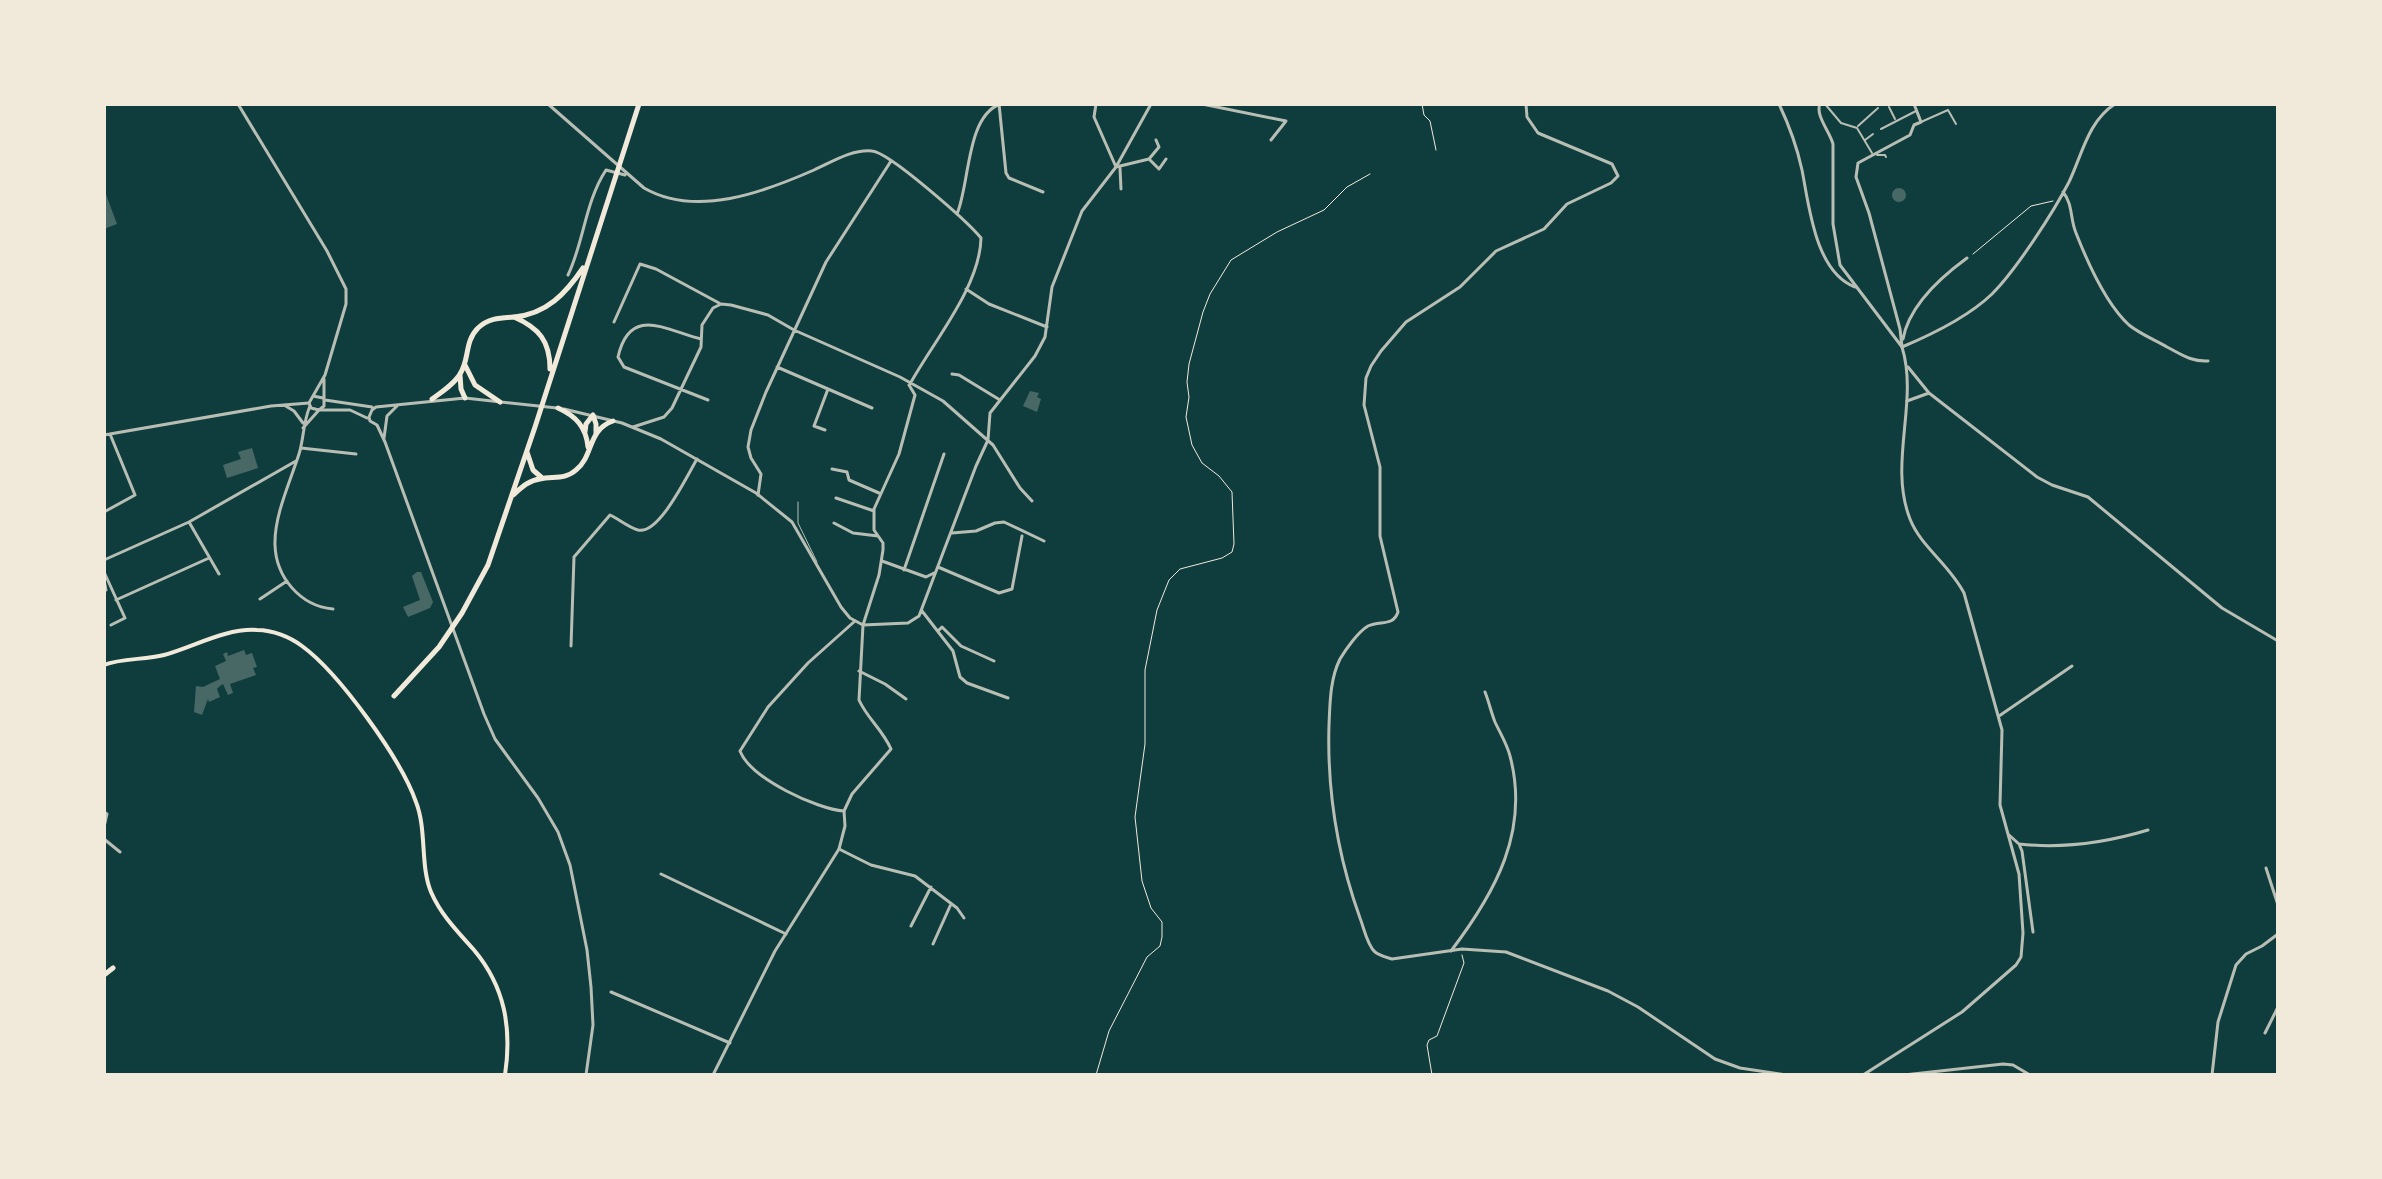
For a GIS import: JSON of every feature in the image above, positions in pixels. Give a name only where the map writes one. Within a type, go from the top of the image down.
[{"type":"highway","points":[[394,696],[439,647],[488,565],[639,104]]},
{"type":"highway","points":[[465,398],[461,389],[461,374],[469,339],[478,329],[498,318],[514,317],[550,305],[567,292],[586,264]]},
{"type":"highway","points":[[514,317],[534,327],[544,337],[550,354],[550,378]]},
{"type":"highway","points":[[464,364],[470,386],[465,398]]},
{"type":"highway","points":[[432,399],[461,374]]},
{"type":"highway","points":[[469,377],[482,392],[500,402]]},
{"type":"highway","points":[[558,408],[571,414],[585,433]]},
{"type":"highway","points":[[588,448],[586,424],[593,415]]},
{"type":"highway","points":[[593,415],[596,434]]},
{"type":"highway","points":[[512,497],[521,488],[542,478],[567,476],[576,471],[601,427],[613,421]]},
{"type":"highway","points":[[527,451],[533,470],[542,478]]},
{"type":"highway","points":[[104,975],[113,968]]},
{"type":"main road","points":[[104,665],[153,658],[234,632],[256,630],[288,638],[314,655],[361,712],[405,775],[422,825],[429,889],[445,919],[481,960],[500,992],[508,1030],[505,1075]]},
{"type":"street","points":[[238,104],[327,251],[346,289],[346,304],[325,375],[313,396],[303,426],[301,448],[277,526],[275,544],[287,581],[300,598],[333,609]]},
{"type":"street","points":[[548,104],[644,188],[679,201],[750,194],[777,186],[853,153],[877,152],[891,161],[957,214],[981,238],[979,260],[966,289],[909,385]]},
{"type":"street","points":[[957,214],[964,197],[970,154],[978,126],[991,105],[1000,104],[1006,173],[1009,178],[1043,192]]},
{"type":"street","points":[[1096,104],[1094,117],[1118,167],[1121,189]]},
{"type":"street","points":[[369,419],[370,412],[379,408],[432,399],[465,398],[558,408],[633,427],[697,459],[758,495],[792,522],[841,607],[855,621],[863,625],[908,623],[922,611],[934,573],[988,440],[988,419],[1035,356],[1047,327],[1052,287],[1082,211],[1118,167],[1151,104]]},
{"type":"street","points":[[1202,104],[1286,121],[1271,140]]},
{"type":"street","points":[[1526,104],[1531,126],[1538,133],[1612,164],[1618,176],[1611,183],[1567,204],[1544,229],[1496,251],[1460,287],[1406,322],[1381,351],[1366,378],[1364,405],[1380,467],[1380,536],[1398,612],[1389,623],[1367,627],[1355,639],[1340,660],[1330,692],[1330,784],[1337,834],[1355,904],[1370,946],[1382,956],[1392,959],[1462,949],[1506,952],[1575,976],[1638,1007],[1715,1059],[1740,1068],[1787,1075]]},
{"type":"street","points":[[1779,104],[1792,135],[1819,242],[1835,271],[1849,285],[1858,288]]},
{"type":"street","points":[[1886,157],[1875,155],[1857,128],[1841,123],[1822,104],[1818,113],[1833,144],[1833,224],[1838,257],[1846,274],[1902,347]]},
{"type":"street","points":[[1914,104],[1921,122]]},
{"type":"street","points":[[1902,347],[1959,318],[1991,295],[2014,267],[2063,192],[2093,126],[2115,104]]},
{"type":"street","points":[[1889,107],[1895,120]]},
{"type":"street","points":[[1857,128],[1878,108]]},
{"type":"street","points":[[1881,129],[1917,110]]},
{"type":"street","points":[[1863,1075],[1962,1012],[2016,965],[2023,946],[2019,874],[2000,805],[2003,744],[1999,716],[1964,593],[1954,574],[1917,534],[1910,519],[1901,464],[1908,367],[1856,177],[1856,166],[1910,135],[1914,125],[1948,110],[1956,124]]},
{"type":"street","points":[[1865,140],[1873,134]]},
{"type":"street","points":[[1118,167],[1149,159],[1159,147],[1156,140]]},
{"type":"street","points":[[1149,159],[1159,169],[1166,159]]},
{"type":"street","points":[[758,495],[761,474],[749,453],[749,439],[777,367],[826,262],[891,161]]},
{"type":"street","points":[[568,275],[601,177],[611,169],[629,176]]},
{"type":"street","points":[[2063,192],[2069,201],[2075,233],[2094,276],[2120,315],[2138,331],[2186,357],[2208,361]]},
{"type":"street","points":[[1902,347],[1905,329],[1921,303],[1940,279],[1967,258]]},
{"type":"street","points":[[614,322],[640,264],[656,269],[721,304],[768,315],[794,330],[900,377],[909,385],[943,401],[988,440],[1032,501]]},
{"type":"street","points":[[966,289],[989,304],[1047,327]]},
{"type":"street","points":[[633,427],[664,417],[683,389],[701,347],[702,325],[713,308],[721,304]]},
{"type":"street","points":[[701,339],[654,323],[646,324],[631,332],[620,351],[620,363],[660,383],[708,400]]},
{"type":"street","points":[[777,367],[872,408]]},
{"type":"street","points":[[1908,367],[1929,393],[2037,477],[2088,497],[2222,608],[2278,641]]},
{"type":"street","points":[[952,374],[959,375],[1000,400]]},
{"type":"street","points":[[303,426],[324,406],[325,375]]},
{"type":"street","points":[[713,1075],[786,934],[839,849],[845,826],[844,811],[863,778],[891,749],[880,727],[863,710],[859,700],[859,671],[863,625],[882,561],[883,543],[874,530],[874,511],[879,493],[899,454],[915,395],[909,385]]},
{"type":"street","points":[[825,430],[814,426],[828,389]]},
{"type":"street","points":[[1906,402],[1929,393]]},
{"type":"street","points":[[313,396],[379,408],[387,416]]},
{"type":"street","points":[[104,435],[284,405],[310,404]]},
{"type":"street","points":[[310,404],[313,409],[350,410],[377,425],[495,739],[538,798],[558,832],[570,865],[587,950],[593,1025],[586,1075]]},
{"type":"street","points":[[385,442],[387,416],[400,404]]},
{"type":"street","points":[[284,405],[294,411],[303,426]]},
{"type":"street","points":[[377,425],[385,422]]},
{"type":"street","points":[[104,512],[135,495],[110,434]]},
{"type":"street","points":[[301,448],[356,454]]},
{"type":"street","points":[[904,570],[944,454]]},
{"type":"street","points":[[571,646],[574,557],[610,515],[641,531],[649,529],[667,509],[697,459]]},
{"type":"street","points":[[104,551],[106,559],[189,522],[297,460]]},
{"type":"street","points":[[832,469],[847,472],[849,480],[879,493]]},
{"type":"street","points":[[836,498],[874,511]]},
{"type":"street","points":[[189,522],[219,574]]},
{"type":"street","points":[[952,533],[976,531],[1004,522],[1044,541]]},
{"type":"street","points":[[834,523],[853,533],[878,536]]},
{"type":"street","points":[[938,567],[999,593],[1009,592],[1022,536]]},
{"type":"street","points":[[116,600],[209,558]]},
{"type":"street","points":[[882,561],[926,577],[934,573]]},
{"type":"street","points":[[104,572],[125,618],[111,625]]},
{"type":"street","points":[[104,580],[105,590],[112,591]]},
{"type":"street","points":[[260,599],[287,581]]},
{"type":"street","points":[[922,611],[953,651],[960,677],[967,683],[1008,698]]},
{"type":"street","points":[[844,811],[829,810],[779,786],[749,764],[740,751],[768,707],[808,663],[855,621]]},
{"type":"street","points":[[939,630],[942,627],[961,646],[994,661]]},
{"type":"street","points":[[1999,716],[2072,666]]},
{"type":"street","points":[[859,671],[906,699]]},
{"type":"street","points":[[1451,951],[1480,914],[1500,874],[1510,842],[1517,796],[1509,753],[1485,692]]},
{"type":"street","points":[[104,812],[107,814],[104,827]]},
{"type":"street","points":[[2019,844],[2044,847],[2099,843],[2148,830]]},
{"type":"street","points":[[2009,835],[2019,844],[2028,879],[2033,932]]},
{"type":"street","points":[[104,839],[120,852]]},
{"type":"street","points":[[839,849],[871,865],[915,876],[964,918]]},
{"type":"street","points":[[2266,868],[2278,905]]},
{"type":"street","points":[[661,874],[786,934]]},
{"type":"street","points":[[911,926],[931,887]]},
{"type":"street","points":[[933,944],[951,904]]},
{"type":"street","points":[[2212,1075],[2218,1022],[2236,965],[2246,954],[2278,934]]},
{"type":"street","points":[[611,992],[730,1043]]},
{"type":"street","points":[[2265,1033],[2278,1007]]},
{"type":"street","points":[[1904,1075],[2003,1064],[2013,1065],[2030,1075]]},
{"type":"lane","points":[[798,502],[798,523],[817,564]]},
{"type":"path","points":[[1422,104],[1424,115],[1430,121],[1436,150]]},
{"type":"path","points":[[1096,1075],[1109,1031],[1147,957],[1160,946],[1162,934],[1162,922],[1151,908],[1142,881],[1135,817],[1145,744],[1145,670],[1150,634],[1169,580],[1180,569],[1222,558],[1232,552],[1234,544],[1232,492],[1219,476],[1202,463],[1192,445],[1186,417],[1189,364],[1210,294],[1231,260],[1277,232],[1324,210],[1347,187],[1370,174]]},
{"type":"path","points":[[1967,258],[2031,206],[2057,200]]},
{"type":"path","points":[[1432,1075],[1427,1045],[1437,1036],[1464,963],[1462,949]]},
{"type":"building","points":[[1899,188],[1906,195],[1899,202],[1892,195]]},
{"type":"building","points":[[104,189],[117,224],[104,229]]},
{"type":"building","points":[[1030,391],[1039,393],[1037,397],[1041,399],[1037,412],[1023,406]]},
{"type":"building","points":[[252,448],[258,468],[227,478],[223,465],[241,459],[238,452]]},
{"type":"building","points":[[421,572],[433,602],[430,608],[408,617],[403,607],[420,600],[412,576]]},
{"type":"building","points":[[244,650],[246,655],[252,653],[257,667],[253,668],[256,675],[230,684],[233,693],[228,695],[223,684],[217,689],[220,697],[209,702],[208,699],[202,715],[194,712],[196,686],[203,687],[220,679],[215,666],[226,661],[223,654],[227,652],[228,656]]}]
